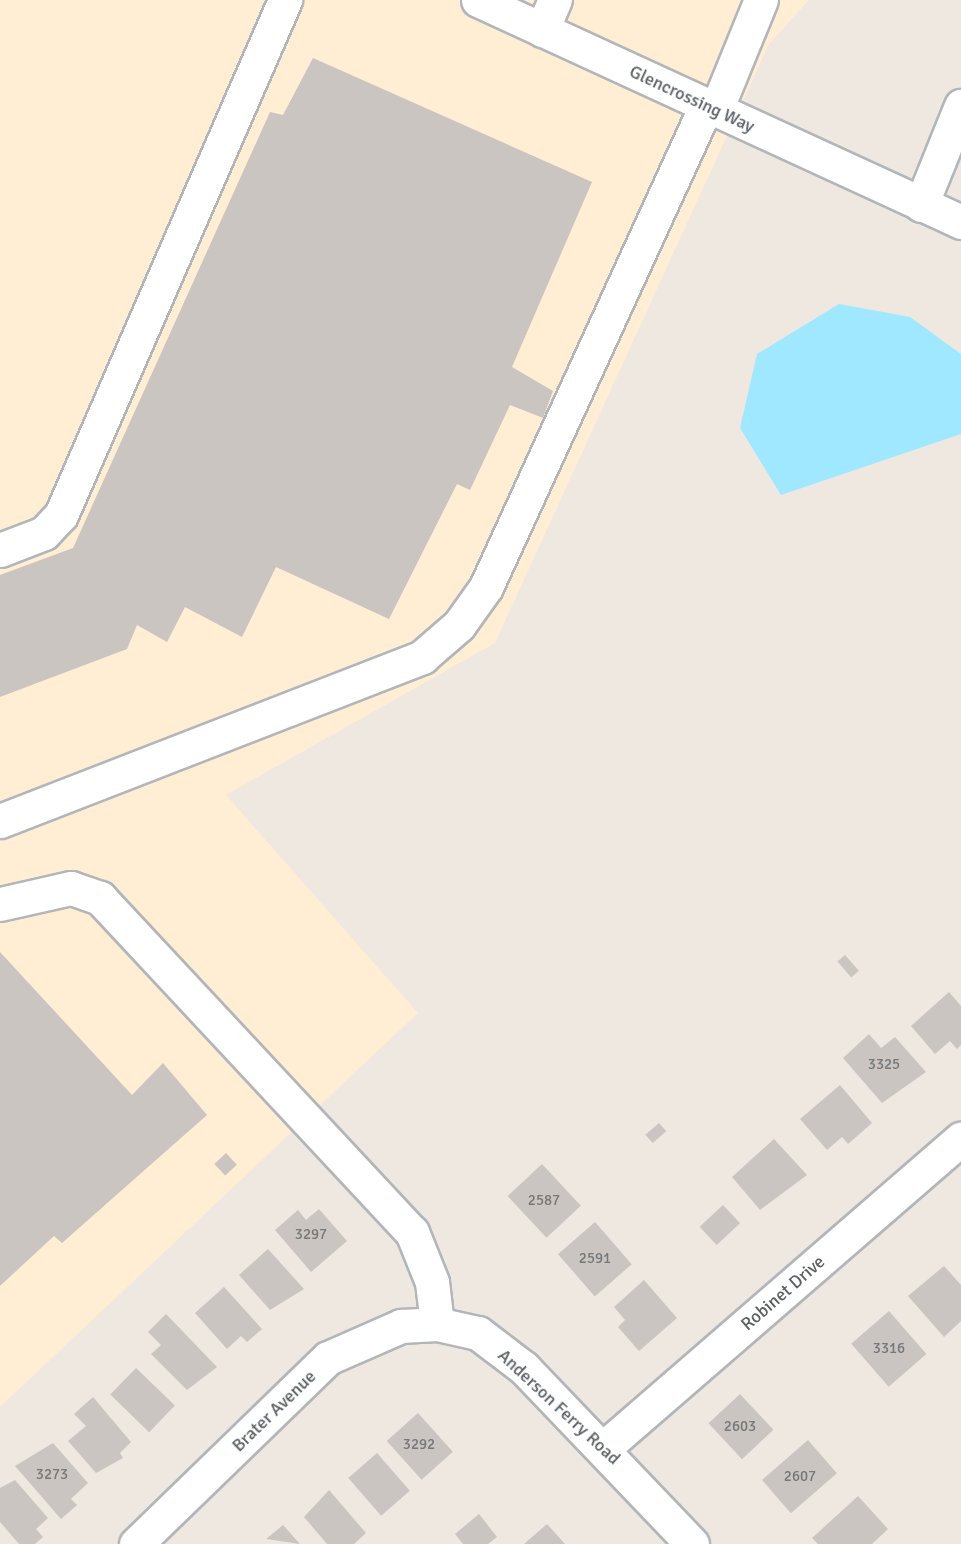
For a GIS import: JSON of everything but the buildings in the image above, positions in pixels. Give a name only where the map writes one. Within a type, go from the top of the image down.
[{"type":"street","points":[[0,550],[44,533],[61,515],[285,0]]},
{"type":"street","name":"Glencrossing Way","points":[[478,0],[961,222]]},
{"type":"street","points":[[542,30],[555,0]]},
{"type":"street","points":[[0,821],[422,657],[459,625],[486,587],[711,108],[753,2]]},
{"type":"street","points":[[914,202],[961,106]]},
{"type":"street","points":[[0,904],[71,888],[100,898],[412,1232],[432,1282],[437,1324]]},
{"type":"street","name":"Robinet Drive","points":[[605,1447],[961,1139]]},
{"type":"street","name":"Anderson Ferry Road","points":[[437,1324],[478,1333],[524,1368],[605,1447],[692,1544]]},
{"type":"street","name":"Brater Avenue","points":[[136,1544],[328,1358],[401,1326],[437,1324]]},
{"type":"shaded area","points":[[0,0],[809,0],[769,44],[495,643],[226,795],[418,1013],[0,1407]]},
{"type":"water","points":[[839,304],[910,317],[961,354],[961,434],[781,495],[740,428],[757,354]]}]
